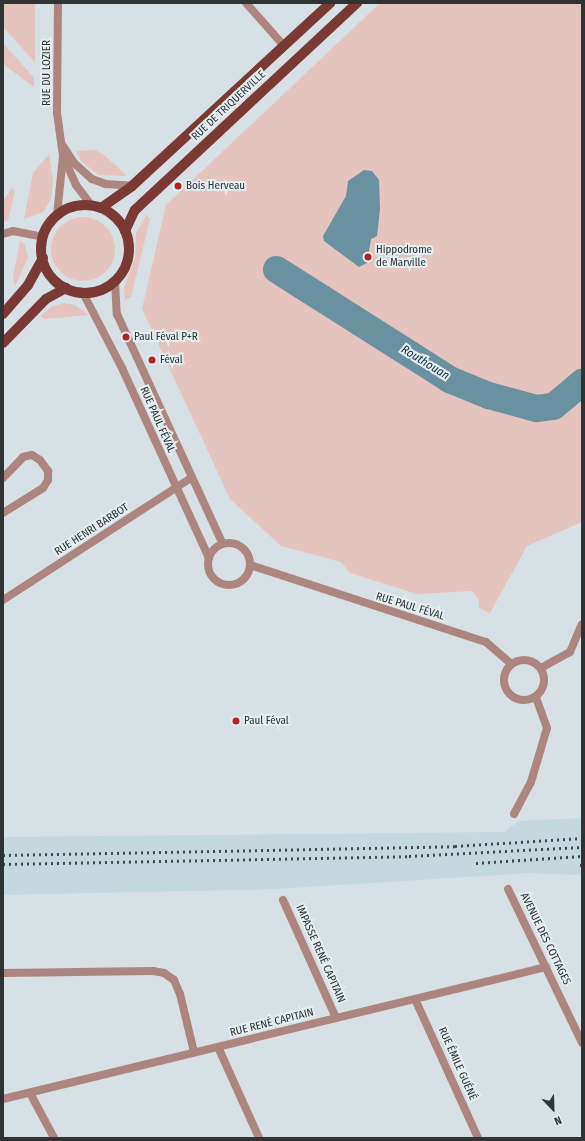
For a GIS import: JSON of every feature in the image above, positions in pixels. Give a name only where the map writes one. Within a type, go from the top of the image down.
[{"type":"main road","name":"RUE DE TRIQUERVILLE","points":[[101,208],[132,186],[330,3]]},
{"type":"main road","name":"RUE DE TRIQUERVILLE","points":[[125,231],[135,210],[357,3]]},
{"type":"main road","points":[[91,206],[101,208],[115,217],[125,231],[128,258],[115,281],[103,289],[83,293],[66,288],[48,273],[43,258],[43,237],[58,215],[71,208],[91,206]]},
{"type":"main road","points":[[3,314],[28,285],[43,258]]},
{"type":"main road","points":[[3,343],[46,299],[66,288]]},
{"type":"street","points":[[246,3],[284,46]]},
{"type":"street","name":"RUE DU LOZIER","points":[[57,4],[57,113],[63,156],[58,215]]},
{"type":"street","name":"RUE DU LOZIER","points":[[61,144],[74,163],[92,179],[106,184],[132,186]]},
{"type":"street","name":"RUE DU LOZIER","points":[[63,156],[76,185],[91,206]]},
{"type":"street","points":[[3,234],[13,231],[43,237]]},
{"type":"street","name":"RUE PAUL FÉVAL","points":[[115,281],[117,314],[191,478],[223,544]]},
{"type":"street","name":"RUE PAUL FÉVAL","points":[[83,293],[122,368],[176,488],[200,534],[209,558]]},
{"type":"street","points":[[3,478],[23,457],[32,455],[40,460],[48,471],[48,480],[43,488],[3,513]]},
{"type":"street","name":"RUE HENRI BARBOT","points":[[3,600],[191,478]]},
{"type":"street","points":[[223,544],[242,547],[250,566],[242,581],[224,584],[210,571],[209,558],[223,544]]},
{"type":"street","name":"RUE PAUL FÉVAL","points":[[250,566],[486,642],[511,664]]},
{"type":"street","points":[[541,668],[570,652],[582,624]]},
{"type":"street","points":[[530,660],[541,668],[545,682],[536,697],[522,700],[506,690],[504,676],[511,664],[530,660]]},
{"type":"street","points":[[514,814],[531,782],[547,728],[536,697]]},
{"type":"street","name":"AVENUE DES COTTAGES","points":[[508,889],[582,1043]]},
{"type":"street","name":"IMPASSE RENÉ CAPITAIN","points":[[283,900],[336,1018]]},
{"type":"street","name":"RUE RENÉ CAPITAIN","points":[[3,1099],[194,1052],[218,1048],[546,967]]},
{"type":"street","points":[[3,973],[153,970],[164,974],[174,980],[180,994],[194,1052]]},
{"type":"street","name":"RUE ÉMILE GUÉNÉ","points":[[415,999],[478,1138]]},
{"type":"street","points":[[218,1048],[259,1138]]},
{"type":"street","points":[[30,1093],[54,1138]]},
{"type":"shaded area","points":[[3,3],[35,3],[35,62],[3,27]]},
{"type":"shaded area","name":"Hippodrome de Marville","points":[[380,3],[582,3],[582,522],[527,546],[490,613],[479,608],[479,600],[472,591],[417,594],[350,573],[341,562],[281,546],[230,499],[142,309],[166,205]]},
{"type":"shaded area","points":[[3,43],[34,78],[34,87],[3,64]]},
{"type":"shaded area","points":[[95,150],[103,154],[127,176],[99,175],[82,162],[76,151]]},
{"type":"shaded area","points":[[49,154],[53,182],[51,199],[43,212],[24,219],[33,173]]},
{"type":"shaded area","points":[[12,188],[15,191],[8,220],[3,222],[3,201]]},
{"type":"shaded area","points":[[146,215],[150,219],[131,297],[125,300],[124,287],[135,258],[136,234]]},
{"type":"shaded area","points":[[77,217],[89,217],[106,226],[113,237],[115,249],[113,261],[106,272],[89,281],[77,281],[65,276],[56,267],[51,255],[51,243],[56,231],[65,222]]},
{"type":"shaded area","points":[[20,241],[25,245],[28,258],[15,286],[13,277]]},
{"type":"shaded area","points":[[63,303],[75,305],[89,315],[44,319],[41,316],[51,307]]},
{"type":"shaded area","points":[[582,818],[582,875],[529,873],[275,889],[3,895],[3,837],[505,832],[518,821]]},
{"type":"water","points":[[364,170],[372,171],[379,180],[380,209],[377,236],[371,239],[367,263],[359,267],[324,241],[323,236],[346,196],[348,181]]},
{"type":"waterway","name":"Routhouan","points":[[276,269],[449,379],[488,395],[536,408],[553,406],[582,382]]},
{"type":"railway","points":[[3,855],[455,846],[582,838]]},
{"type":"railway","points":[[3,864],[409,856],[582,847]]},
{"type":"railway","points":[[476,863],[582,856]]},
{"type":"place","name":"Bois Herveau","points":[[178,186]]},
{"type":"place","name":"Hippodrome de Marville","points":[[368,257]]},
{"type":"place","name":"Paul Féval P+R","points":[[126,337]]},
{"type":"place","name":"Féval","points":[[152,360]]},
{"type":"place","name":"Paul Féval","points":[[236,721]]}]
